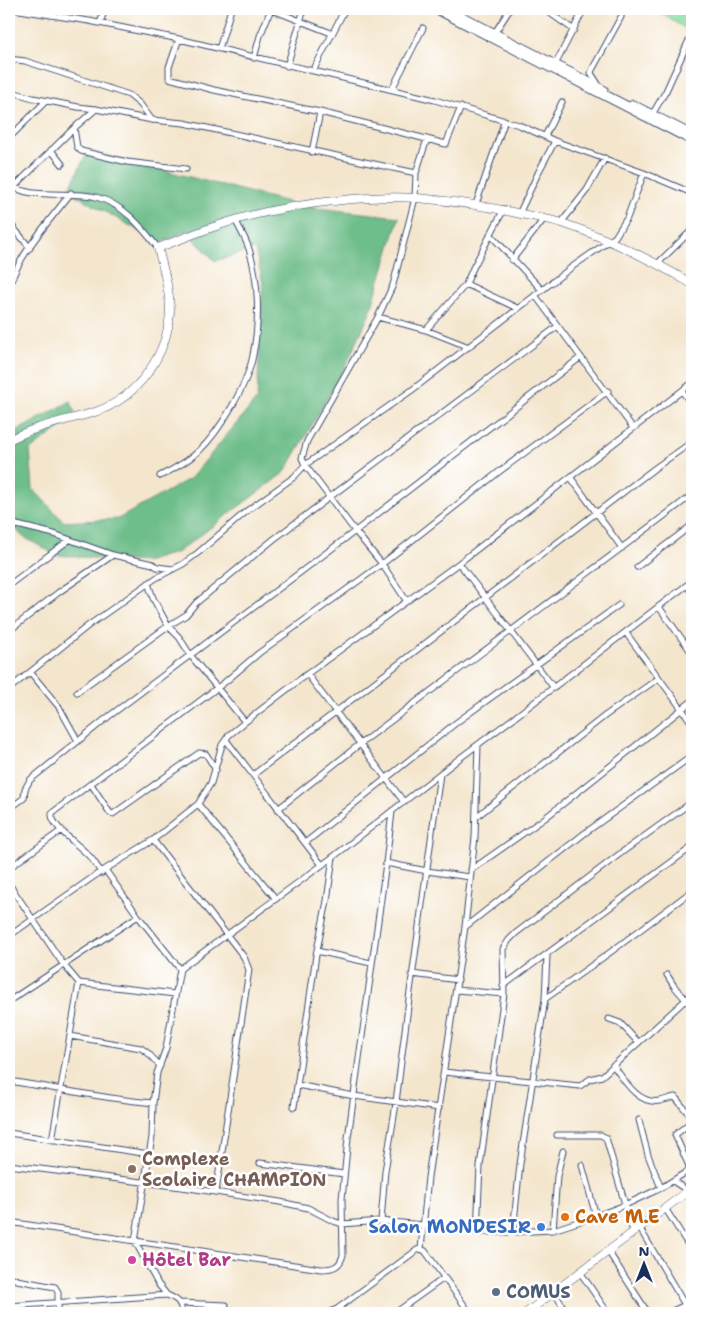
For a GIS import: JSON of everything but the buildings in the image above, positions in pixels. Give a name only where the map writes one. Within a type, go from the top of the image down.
[{"type":"main road","points":[[437,9],[452,11],[555,65],[603,94],[692,140]]},
{"type":"street","points":[[13,9],[100,23],[179,39],[461,107],[505,120],[692,193]]},
{"type":"street","points":[[100,23],[105,9]]},
{"type":"street","points":[[219,49],[231,9]]},
{"type":"street","points":[[254,58],[270,9],[331,33]]},
{"type":"street","points":[[287,66],[304,9]]},
{"type":"street","points":[[313,71],[345,9]]},
{"type":"street","points":[[493,34],[510,9]]},
{"type":"street","points":[[544,9],[574,30]]},
{"type":"street","points":[[584,9],[555,65],[605,89],[603,94]]},
{"type":"street","points":[[598,85],[591,73],[592,70],[621,17]]},
{"type":"street","points":[[392,89],[423,28]]},
{"type":"street","points":[[179,39],[169,67],[169,78],[214,90],[320,112],[447,144],[461,107]]},
{"type":"street","points":[[653,113],[666,91],[689,40]]},
{"type":"street","points":[[9,59],[25,61],[129,95],[140,104],[152,120]]},
{"type":"street","points":[[9,91],[46,101],[96,108],[152,120],[184,123],[416,173]]},
{"type":"street","points":[[9,138],[46,101]]},
{"type":"street","points":[[545,136],[562,102]]},
{"type":"street","points":[[628,106],[633,103],[692,133]]},
{"type":"street","points":[[10,188],[96,108]]},
{"type":"street","points":[[312,152],[320,112]]},
{"type":"street","points":[[476,204],[505,120]]},
{"type":"street","points":[[74,128],[77,147],[81,151],[127,162],[186,169]]},
{"type":"street","points":[[406,600],[382,564],[305,466],[302,458],[306,440],[378,317],[393,285],[415,198],[416,173],[427,138]]},
{"type":"street","points":[[519,214],[555,141]]},
{"type":"street","points":[[51,150],[62,164]]},
{"type":"street","points":[[561,223],[576,206],[605,158]]},
{"type":"street","points":[[9,689],[89,625],[148,583],[183,564],[212,543],[248,510],[294,477],[305,466],[412,390],[459,353],[469,348],[517,308],[614,238],[627,218],[644,173]]},
{"type":"street","points":[[9,440],[64,419],[101,410],[125,396],[147,374],[162,348],[170,310],[167,285],[158,248],[130,216],[94,196],[71,193],[26,192],[10,188]]},
{"type":"street","points":[[9,287],[11,273],[71,193]]},
{"type":"street","points":[[158,248],[190,235],[264,213],[315,204],[415,198],[476,204],[561,223],[609,241],[657,264],[692,284]]},
{"type":"street","points":[[426,330],[466,284],[504,209]]},
{"type":"street","points":[[512,260],[544,219]]},
{"type":"street","points":[[160,476],[183,464],[200,450],[231,408],[253,356],[257,287],[249,247],[236,221]]},
{"type":"street","points":[[9,222],[30,248]]},
{"type":"street","points":[[657,264],[692,230]]},
{"type":"street","points":[[490,234],[512,260],[542,290]]},
{"type":"street","points":[[466,284],[517,308]]},
{"type":"street","points":[[535,295],[608,391],[633,428]]},
{"type":"street","points":[[378,317],[426,330],[469,348]]},
{"type":"street","points":[[77,692],[186,615],[196,603],[267,545],[558,326]]},
{"type":"street","points":[[9,810],[24,798],[25,789],[30,780],[78,741],[355,532],[581,357]]},
{"type":"street","points":[[9,936],[153,840],[198,804],[208,789],[216,770],[222,745],[245,722],[406,600],[459,563],[692,383]]},
{"type":"street","points":[[682,390],[692,405]]},
{"type":"street","points":[[180,969],[104,872],[72,842],[52,817],[52,814],[217,688],[259,653],[382,564],[500,471],[608,391]]},
{"type":"street","points":[[253,775],[692,442]]},
{"type":"street","points":[[571,478],[622,548]]},
{"type":"street","points":[[278,809],[360,744],[692,494]]},
{"type":"street","points":[[9,522],[113,555],[153,564],[157,567],[173,569]]},
{"type":"street","points":[[9,531],[17,525]]},
{"type":"street","points":[[637,568],[690,527],[692,534]]},
{"type":"street","points":[[9,585],[69,540]]},
{"type":"street","points":[[9,631],[59,592],[113,555]]},
{"type":"street","points":[[459,563],[554,688]]},
{"type":"street","points":[[156,578],[157,567]]},
{"type":"street","points":[[182,1313],[178,1300],[167,1295],[158,1284],[135,1241],[152,1137],[153,1103],[160,1066],[166,1048],[180,969],[333,857],[692,581]]},
{"type":"street","points":[[148,583],[153,598],[168,626],[179,637],[191,656],[245,722]]},
{"type":"street","points":[[687,586],[692,593]]},
{"type":"street","points":[[305,843],[457,722],[619,605]]},
{"type":"street","points":[[659,607],[692,652]]},
{"type":"street","points":[[626,633],[692,724]]},
{"type":"street","points":[[31,673],[59,707],[78,741]]},
{"type":"street","points":[[307,674],[404,802]]},
{"type":"street","points":[[476,817],[606,715],[659,678]]},
{"type":"street","points":[[471,870],[545,818],[692,701]]},
{"type":"street","points":[[226,740],[322,865]]},
{"type":"street","points":[[421,1250],[465,927],[476,817],[478,745]]},
{"type":"street","points":[[91,784],[110,813],[113,814],[200,753],[206,754],[216,770]]},
{"type":"street","points":[[465,927],[586,833],[692,756]]},
{"type":"street","points":[[381,1221],[412,974],[440,774]]},
{"type":"street","points":[[477,1232],[480,1166],[504,994],[503,949],[505,945],[516,932],[692,802]]},
{"type":"street","points":[[198,804],[276,899]]},
{"type":"street","points":[[9,1222],[329,1269],[337,1267],[341,1262],[343,1248],[344,1174],[392,812]]},
{"type":"street","points":[[9,868],[62,830]]},
{"type":"street","points":[[153,840],[228,935],[244,957],[249,970],[216,1192]]},
{"type":"street","points":[[503,986],[692,847]]},
{"type":"street","points":[[294,1107],[316,951],[328,901],[333,857]]},
{"type":"street","points":[[386,863],[470,877]]},
{"type":"street","points":[[9,884],[63,964],[79,983],[175,994]]},
{"type":"street","points":[[544,999],[612,952],[692,891]]},
{"type":"street","points":[[9,1001],[138,916]]},
{"type":"street","points":[[316,951],[371,963]]},
{"type":"street","points":[[513,1232],[520,1164],[544,999],[547,955]]},
{"type":"street","points":[[412,974],[458,980]]},
{"type":"street","points":[[667,975],[692,1007]]},
{"type":"street","points":[[52,1140],[79,983]]},
{"type":"street","points":[[456,990],[504,994]]},
{"type":"street","points":[[444,1072],[580,1086],[590,1079],[602,1076],[692,994]]},
{"type":"street","points":[[609,1019],[620,1023],[638,1042]]},
{"type":"street","points":[[70,1036],[141,1048],[160,1066]]},
{"type":"street","points":[[9,1165],[216,1192],[308,1208],[342,1224],[381,1221],[477,1232],[552,1230],[625,1205],[661,1188],[691,1168],[676,1135],[692,1120],[676,1096],[659,1102],[639,1096],[613,1066]]},
{"type":"street","points":[[9,1081],[153,1103]]},
{"type":"street","points":[[298,1085],[354,1096],[439,1108]]},
{"type":"street","points":[[639,1120],[648,1154],[661,1188]]},
{"type":"street","points":[[9,1133],[149,1154]]},
{"type":"street","points":[[557,1135],[604,1136],[606,1138],[625,1205],[636,1230],[686,1305]]},
{"type":"street","points":[[552,1230],[557,1176],[563,1152]]},
{"type":"street","points":[[260,1163],[344,1174]]},
{"type":"street","points":[[582,1165],[596,1216]]},
{"type":"street","points":[[526,1313],[690,1189],[673,1181]]},
{"type":"street","points":[[666,1208],[692,1251]]},
{"type":"street","points":[[327,1313],[337,1310],[417,1250],[425,1251],[470,1313]]},
{"type":"street","points":[[608,1251],[648,1313]]},
{"type":"street","points":[[580,1272],[608,1313]]},
{"type":"street","points":[[9,1276],[17,1280],[55,1287],[58,1292],[58,1313]]},
{"type":"street","points":[[396,1313],[444,1278]]},
{"type":"street","points":[[554,1292],[567,1313]]},
{"type":"street","points":[[9,1306],[167,1295]]},
{"type":"street","points":[[668,1313],[692,1302]]},
{"type":"street","points":[[180,1303],[226,1305]]},
{"type":"green space","points":[[653,9],[692,9],[692,32]]},
{"type":"green space","points":[[88,151],[307,207],[399,217],[370,313],[344,369],[285,472],[178,552],[145,562],[56,555],[22,536],[9,521],[9,449],[15,432],[71,401],[76,416],[30,450],[33,489],[64,522],[118,519],[191,478],[257,399],[263,283],[255,249],[215,261],[186,231],[161,243],[68,191]]},
{"type":"place","name":"Complexe Scolaire CHAMPION","points":[[132,1169]]},
{"type":"place","name":"Cave M.E","points":[[565,1217]]},
{"type":"place","name":"Salon MONDESIR","points":[[541,1227]]},
{"type":"place","name":"Hôtel Bar","points":[[132,1260]]},
{"type":"place","name":"COMUS","points":[[496,1292]]}]
